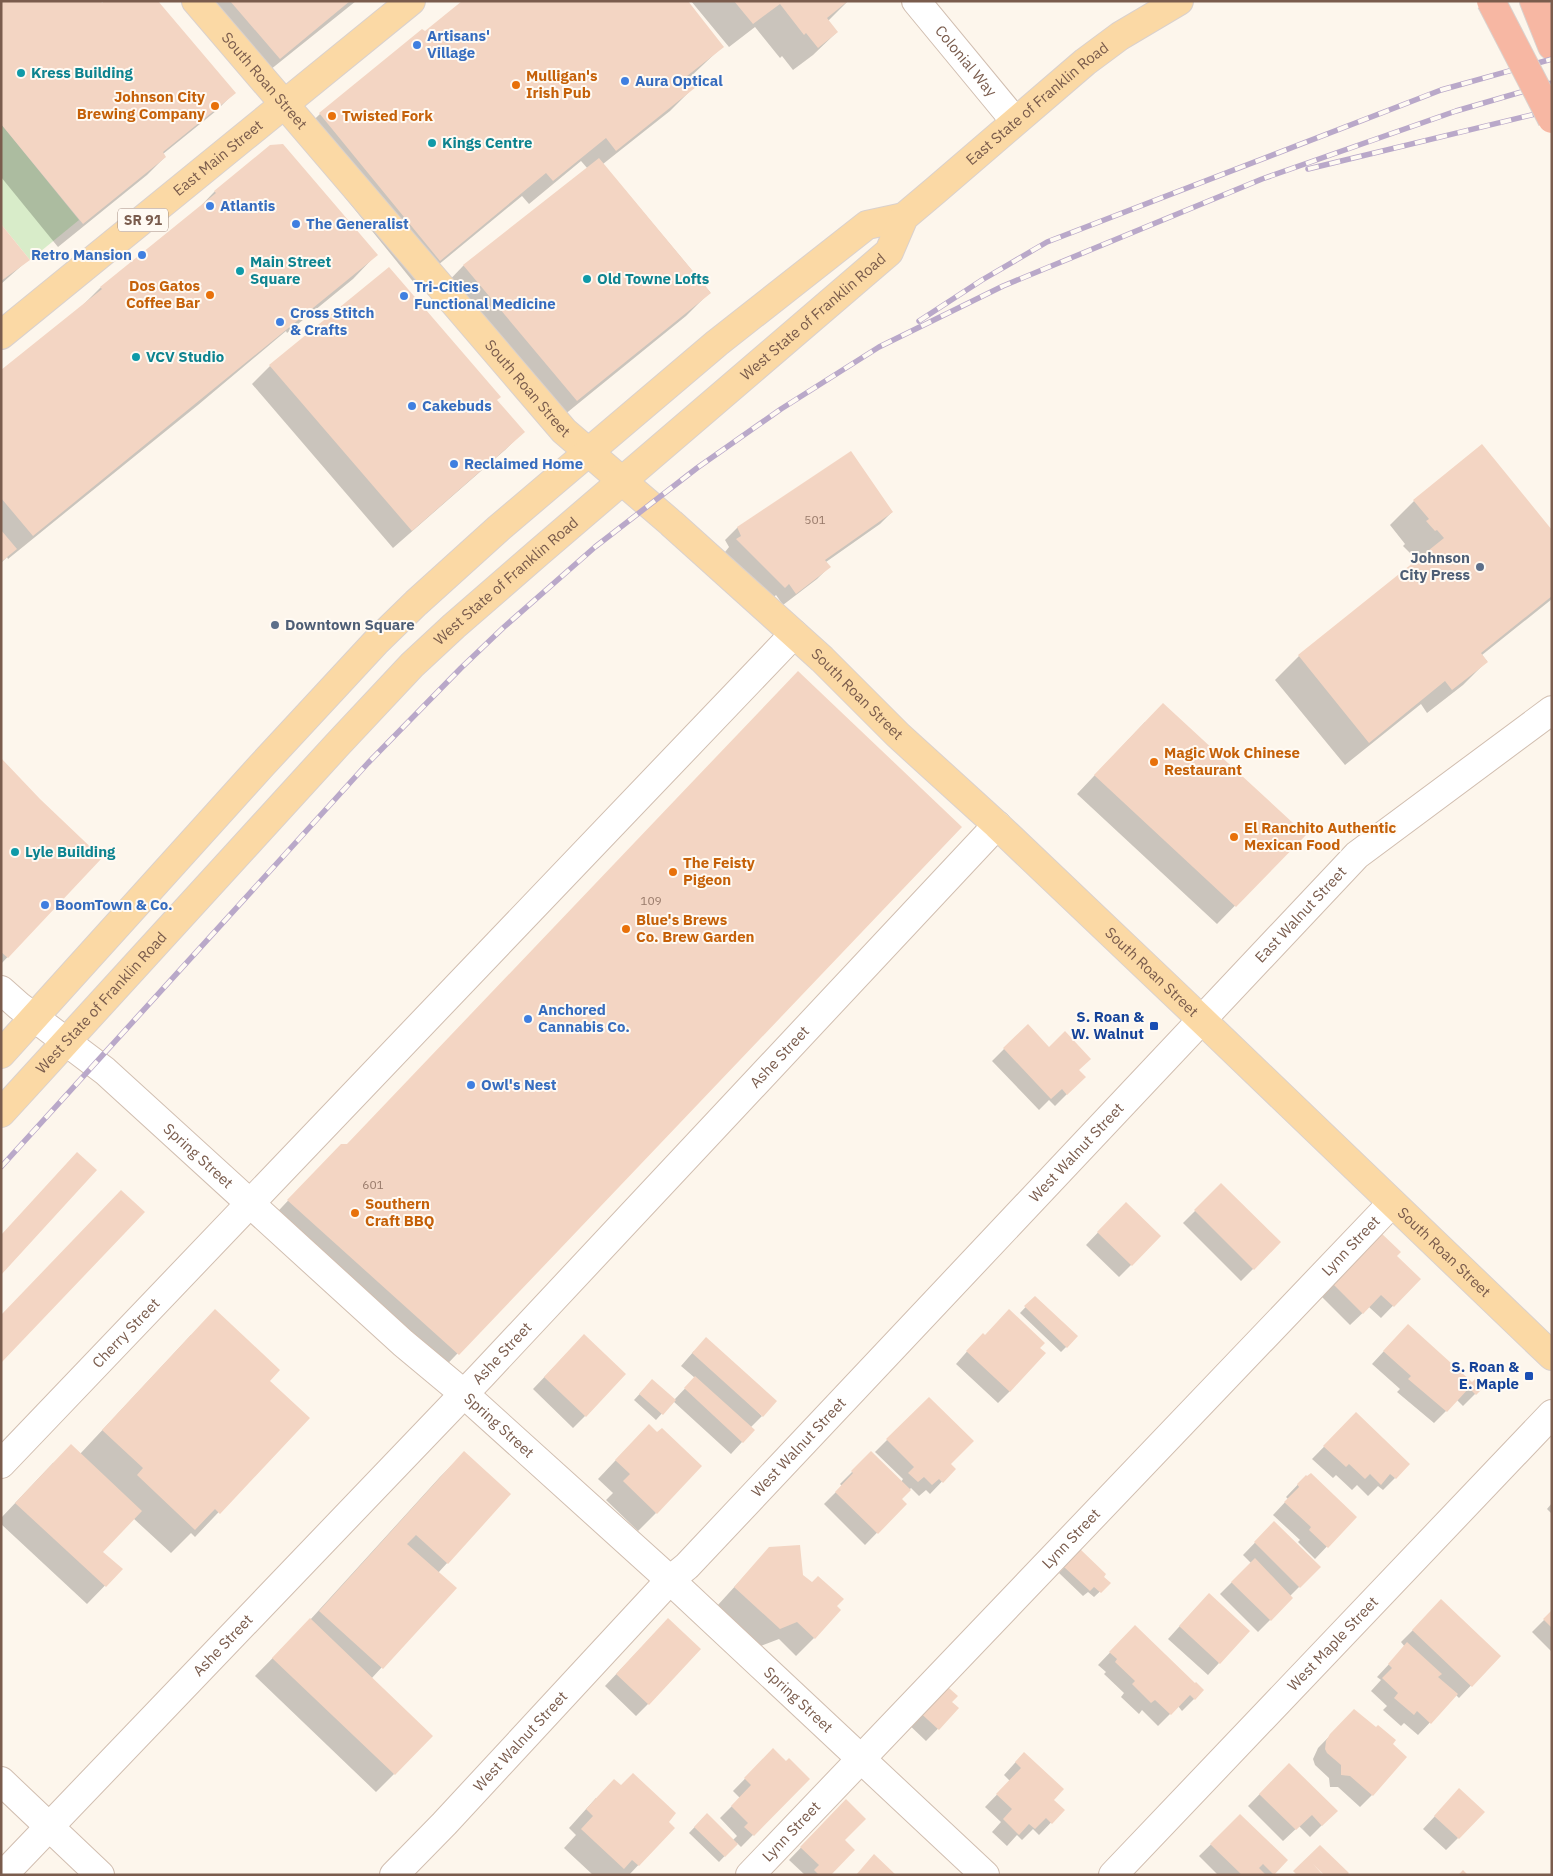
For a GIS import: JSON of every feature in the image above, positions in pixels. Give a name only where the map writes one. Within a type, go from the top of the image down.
[{"type":"highway","points":[[1491,1],[1552,119]]},
{"type":"highway","points":[[1534,1],[1552,46]]},
{"type":"main road","name":"South Roan Street","points":[[196,1],[564,431],[671,523],[794,634],[898,735],[997,825],[1202,1020],[1552,1356]]},
{"type":"main road","name":"East Main Street","points":[[1,334],[411,1]]},
{"type":"main road","name":"East State of Franklin Road","points":[[904,217],[1103,48],[1179,1]]},
{"type":"main road","name":"West State of Franklin Road","points":[[1,1113],[50,1030],[256,772],[376,642],[458,564],[717,343],[866,225],[904,217]]},
{"type":"main road","name":"West State of Franklin Road","points":[[1,1054],[50,1030],[406,672],[461,620],[889,252],[904,217]]},
{"type":"street","name":"Colonial Way","points":[[916,1],[1015,121]]},
{"type":"street","name":"Cherry Street","points":[[1,1464],[794,634]]},
{"type":"street","name":"East Walnut Street","points":[[1202,1020],[1357,855],[1552,710]]},
{"type":"street","name":"Ashe Street","points":[[3,1875],[464,1393],[997,825]]},
{"type":"street","name":"Spring Street","points":[[1,990],[105,1071],[403,1343],[464,1393],[670,1580],[985,1875]]},
{"type":"street","name":"West Walnut Street","points":[[394,1875],[670,1580],[687,1566],[1202,1020]]},
{"type":"street","name":"Lynn Street","points":[[750,1875],[1392,1203]]},
{"type":"street","name":"West Maple Street","points":[[1113,1875],[1552,1414]]},
{"type":"street","points":[[1,1781],[100,1875]]},
{"type":"green space","points":[[1,124],[79,220],[30,260],[1,224]]},
{"type":"building","points":[[1,1],[101,1],[102,3],[104,1],[158,1],[236,93],[163,152],[166,157],[83,224],[1,124]]},
{"type":"building","points":[[230,1],[350,1],[280,59]]},
{"type":"building","points":[[462,1],[688,1],[724,47],[687,76],[696,87],[616,151],[606,138],[553,181],[546,173],[440,261],[319,113],[422,29],[425,31]]},
{"type":"building","points":[[734,1],[848,1],[827,18],[838,32],[818,48],[806,33],[804,35],[780,4],[753,24]]},
{"type":"building","points":[[283,144],[378,255],[33,536],[1,498],[1,370],[102,289],[100,287],[216,193],[214,191],[270,145]]},
{"type":"building","name":"Old Towne Lofts","points":[[599,158],[711,293],[577,401],[463,265]]},
{"type":"building","points":[[1,224],[30,260],[1,281]]},
{"type":"building","points":[[389,267],[501,397],[497,400],[525,432],[412,531],[269,365]]},
{"type":"building","name":"Johnson City Press","points":[[1482,444],[1552,530],[1552,596],[1481,653],[1488,662],[1452,690],[1445,681],[1369,743],[1298,655],[1444,538],[1426,521],[1429,519],[1413,500]]},
{"type":"building","points":[[851,451],[893,512],[825,560],[831,567],[796,594],[789,584],[785,588],[736,539],[741,536],[737,527]]},
{"type":"building","points":[[1,530],[17,549],[1,562]]},
{"type":"building","points":[[798,671],[962,827],[459,1355],[287,1200],[341,1144],[347,1144]]},
{"type":"building","points":[[1163,703],[1306,835],[1236,907],[1094,775]]},
{"type":"building","points":[[1,758],[40,799],[102,858],[8,958],[1,952]]},
{"type":"building","points":[[1028,1024],[1049,1047],[1065,1031],[1091,1059],[1079,1070],[1086,1077],[1067,1095],[1062,1089],[1051,1099],[1003,1048]]},
{"type":"building","points":[[77,1152],[97,1170],[1,1275],[1,1235]]},
{"type":"building","points":[[1221,1183],[1281,1242],[1254,1270],[1194,1210]]},
{"type":"building","points":[[121,1190],[145,1212],[1,1363],[1,1315]]},
{"type":"building","points":[[1126,1202],[1161,1236],[1132,1266],[1097,1232]]},
{"type":"building","points":[[1379,1231],[1401,1252],[1397,1256],[1421,1279],[1394,1307],[1381,1295],[1363,1314],[1330,1281]]},
{"type":"building","points":[[1035,1296],[1078,1336],[1067,1348],[1024,1306]]},
{"type":"building","points":[[215,1309],[280,1370],[270,1381],[310,1418],[220,1514],[215,1509],[195,1530],[137,1475],[143,1468],[102,1430]]},
{"type":"building","points":[[1009,1309],[1045,1343],[1040,1348],[1046,1353],[1010,1392],[966,1351],[983,1333],[985,1335]]},
{"type":"building","points":[[1408,1324],[1472,1382],[1477,1377],[1486,1385],[1476,1395],[1469,1388],[1447,1412],[1408,1379],[1411,1376],[1383,1351]]},
{"type":"building","points":[[584,1334],[626,1374],[586,1417],[544,1377]]},
{"type":"building","points":[[706,1337],[777,1401],[763,1417],[692,1353]]},
{"type":"building","points":[[695,1376],[755,1430],[743,1443],[684,1388]]},
{"type":"building","points":[[652,1379],[676,1400],[663,1415],[639,1394]]},
{"type":"building","points":[[929,1397],[974,1441],[951,1464],[956,1469],[943,1483],[939,1479],[932,1485],[924,1477],[918,1482],[908,1473],[914,1467],[886,1439]]},
{"type":"building","points":[[1356,1412],[1410,1464],[1396,1479],[1390,1474],[1381,1485],[1370,1474],[1365,1479],[1349,1464],[1346,1467],[1323,1446]]},
{"type":"building","points":[[649,1424],[657,1432],[662,1428],[702,1466],[657,1514],[623,1481],[630,1474],[615,1460]]},
{"type":"building","points":[[71,1444],[142,1511],[103,1552],[123,1569],[106,1587],[15,1503]]},
{"type":"building","points":[[464,1451],[511,1494],[448,1564],[416,1535],[407,1544],[457,1588],[383,1669],[319,1611]]},
{"type":"building","points":[[871,1451],[911,1490],[902,1499],[907,1504],[878,1534],[835,1492],[853,1473],[851,1471]]},
{"type":"building","points":[[1311,1473],[1357,1517],[1328,1548],[1309,1530],[1311,1527],[1284,1502],[1299,1487],[1297,1484],[1306,1475]]},
{"type":"building","points":[[1274,1521],[1321,1567],[1300,1588],[1254,1542]]},
{"type":"building","points":[[800,1545],[803,1575],[812,1582],[818,1576],[844,1599],[837,1606],[841,1610],[815,1639],[797,1622],[780,1629],[734,1587],[769,1547]]},
{"type":"building","points":[[1080,1549],[1106,1574],[1104,1577],[1111,1583],[1101,1593],[1094,1587],[1090,1591],[1064,1567]]},
{"type":"building","points":[[1255,1558],[1293,1598],[1271,1621],[1231,1582]]},
{"type":"building","points":[[1209,1593],[1250,1631],[1220,1664],[1179,1626]]},
{"type":"building","points":[[1441,1599],[1501,1656],[1472,1687],[1412,1630]]},
{"type":"building","points":[[1552,1610],[1552,1628],[1543,1619]]},
{"type":"building","points":[[310,1618],[433,1736],[395,1775],[272,1658]]},
{"type":"building","points":[[668,1618],[701,1649],[649,1705],[616,1674]]},
{"type":"building","points":[[1135,1625],[1204,1690],[1195,1700],[1190,1695],[1171,1715],[1155,1700],[1151,1703],[1132,1684],[1135,1681],[1115,1662],[1117,1659],[1109,1652]]},
{"type":"building","points":[[1407,1642],[1442,1674],[1438,1677],[1458,1694],[1431,1724],[1417,1711],[1414,1715],[1394,1698],[1398,1693],[1382,1678],[1392,1668],[1388,1664]]},
{"type":"building","points":[[941,1681],[958,1696],[952,1702],[959,1708],[939,1730],[916,1709]]},
{"type":"building","points":[[1354,1709],[1396,1740],[1393,1744],[1407,1757],[1373,1796],[1350,1776],[1341,1775],[1341,1765],[1325,1749],[1326,1741],[1330,1734]]},
{"type":"building","points":[[773,1748],[786,1761],[789,1758],[810,1779],[754,1836],[744,1827],[748,1823],[731,1806],[751,1785],[744,1778]]},
{"type":"building","points":[[1024,1752],[1064,1789],[1054,1800],[1065,1810],[1052,1824],[1046,1818],[1035,1829],[1029,1824],[1019,1835],[1003,1819],[1012,1809],[996,1794],[1021,1768],[1015,1762]]},
{"type":"building","points":[[1289,1763],[1338,1811],[1322,1826],[1312,1815],[1296,1830],[1259,1794]]},
{"type":"building","points":[[633,1773],[676,1813],[669,1822],[675,1828],[639,1866],[632,1860],[624,1869],[581,1829],[593,1816],[586,1809],[614,1779],[621,1785]]},
{"type":"building","points":[[1459,1788],[1485,1812],[1459,1839],[1434,1816]]},
{"type":"building","points":[[846,1799],[866,1819],[845,1840],[855,1850],[831,1875],[819,1875],[814,1870],[819,1865],[800,1847]]},
{"type":"building","points":[[707,1813],[738,1844],[725,1857],[694,1827]]},
{"type":"building","points":[[1240,1814],[1288,1860],[1274,1875],[1263,1864],[1259,1868],[1266,1875],[1242,1875],[1210,1844]]},
{"type":"building","points":[[1320,1845],[1349,1873],[1347,1875],[1324,1875],[1313,1864],[1323,1875],[1297,1875],[1293,1871]]},
{"type":"building","points":[[874,1854],[896,1875],[856,1875]]},
{"type":"building","points":[[1463,1870],[1468,1875],[1458,1875]]},
{"type":"railway","points":[[919,321],[982,280],[1047,242],[1441,90],[1552,59]]},
{"type":"railway","points":[[1,1167],[368,763],[461,668],[504,627],[595,547],[697,468],[781,409],[879,347],[1003,286],[1262,179],[1456,111],[1552,83]]},
{"type":"railway","points":[[1308,169],[1552,110]]},
{"type":"place","name":"Artisans' Village","points":[[417,45]]},
{"type":"place","name":"Kress Building","points":[[21,73]]},
{"type":"place","name":"Aura Optical","points":[[625,81]]},
{"type":"place","name":"Mulligan's Irish Pub","points":[[516,85]]},
{"type":"place","name":"Johnson City Brewing Company","points":[[215,106]]},
{"type":"place","name":"Twisted Fork","points":[[332,116]]},
{"type":"place","name":"Kings Centre","points":[[432,143]]},
{"type":"place","name":"Atlantis","points":[[210,206]]},
{"type":"place","name":"The Generalist","points":[[296,224]]},
{"type":"place","name":"Retro Mansion","points":[[142,255]]},
{"type":"place","name":"Main Street Square","points":[[240,271]]},
{"type":"place","name":"Old Towne Lofts","points":[[587,279]]},
{"type":"place","name":"Dos Gatos Coffee Bar","points":[[210,295]]},
{"type":"place","name":"Tri-Cities Functional Medicine","points":[[404,296]]},
{"type":"place","name":"Cross Stitch & Crafts","points":[[280,322]]},
{"type":"place","name":"VCV Studio","points":[[136,357]]},
{"type":"place","name":"Cakebuds","points":[[412,406]]},
{"type":"place","name":"Reclaimed Home","points":[[454,464]]},
{"type":"place","name":"Johnson City Press","points":[[1480,567]]},
{"type":"place","name":"Downtown Square","points":[[275,625]]},
{"type":"place","name":"Magic Wok Chinese Restaurant","points":[[1154,762]]},
{"type":"place","name":"El Ranchito Authentic Mexican Food","points":[[1234,837]]},
{"type":"place","name":"Lyle Building","points":[[15,852]]},
{"type":"place","name":"The Feisty Pigeon","points":[[673,872]]},
{"type":"place","name":"BoomTown & Co.","points":[[45,905]]},
{"type":"place","name":"Blue's Brews Co. Brew Garden","points":[[626,929]]},
{"type":"place","name":"Anchored Cannabis Co.","points":[[528,1019]]},
{"type":"place","name":"S. Roan & W. Walnut","points":[[1154,1026]]},
{"type":"place","name":"Owl's Nest","points":[[471,1085]]},
{"type":"place","name":"Southern Craft BBQ","points":[[355,1213]]},
{"type":"place","name":"S. Roan & E. Maple","points":[[1529,1376]]}]
